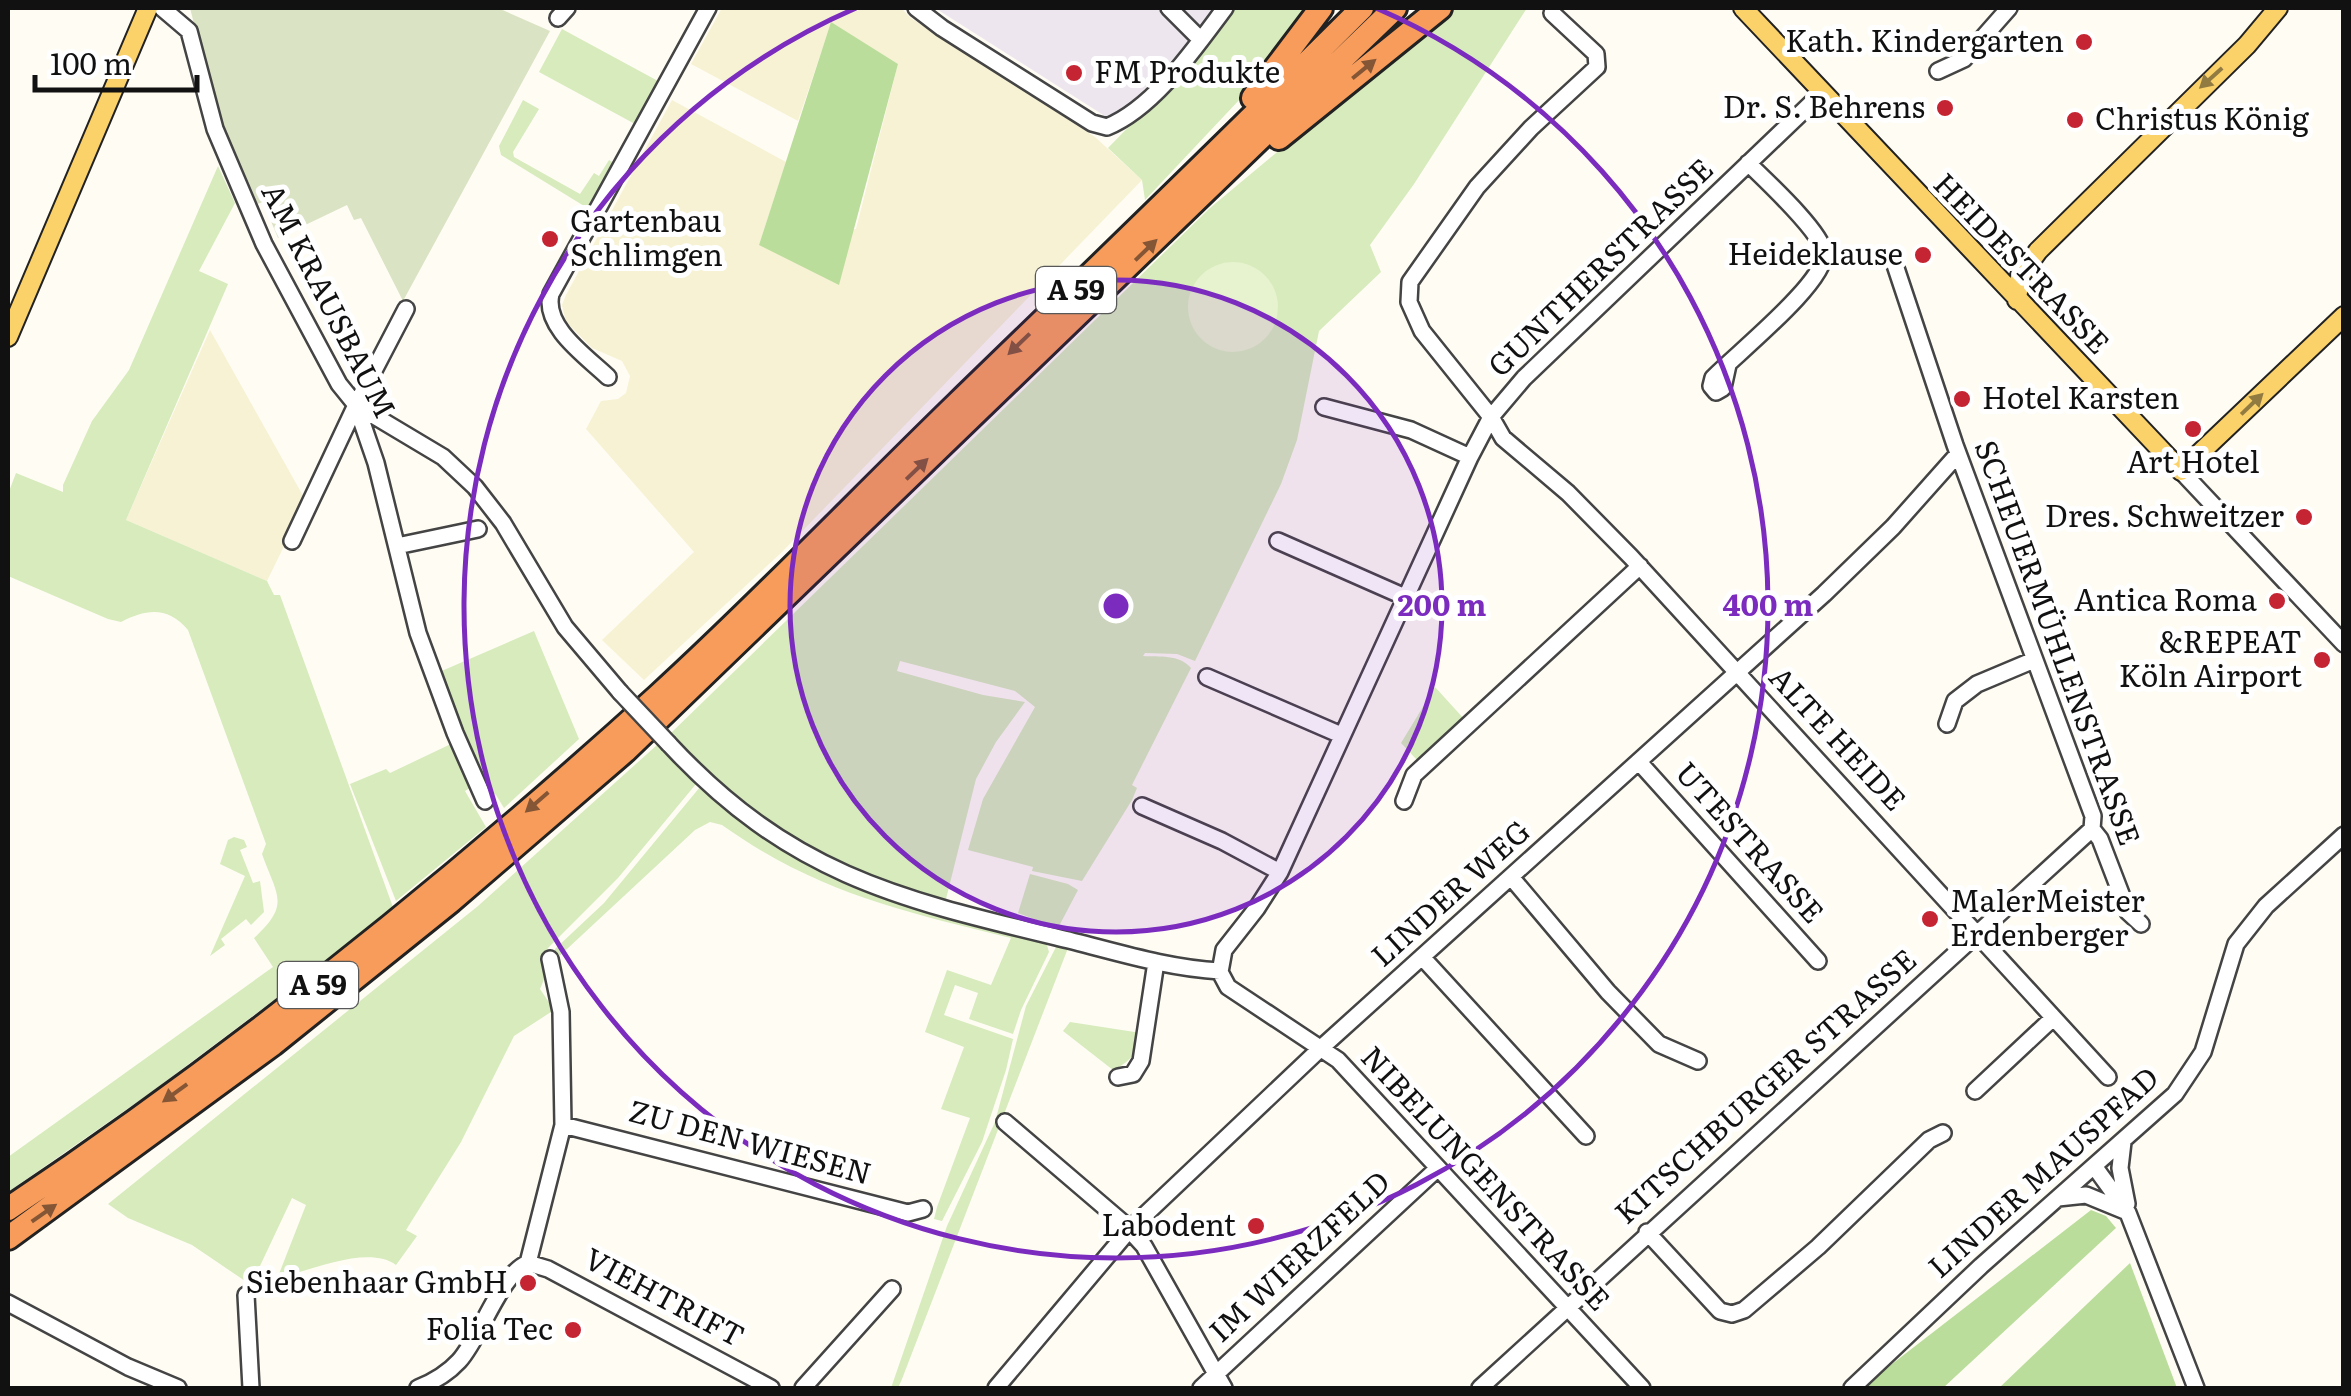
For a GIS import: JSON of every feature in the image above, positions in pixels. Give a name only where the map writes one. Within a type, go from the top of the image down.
[{"type":"highway","points":[[1191,180],[1321,8]]},
{"type":"highway","name":"A 59","points":[[8,1208],[120,1134],[263,1029],[440,887],[660,694],[1191,180],[1362,8]]},
{"type":"highway","name":"A 59","points":[[8,1238],[273,1044],[451,901],[610,764],[1395,8]]},
{"type":"highway","points":[[1179,218],[1440,8]]},
{"type":"main road","points":[[8,337],[148,8]]},
{"type":"main road","name":"HEIDESTRASSE","points":[[1743,8],[2181,471]]},
{"type":"main road","points":[[2018,300],[2020,276],[2038,251],[2247,45],[2278,8]]},
{"type":"main road","points":[[1988,268],[2013,268],[2038,251]]},
{"type":"main road","points":[[2181,471],[2344,316]]},
{"type":"street","name":"AM KRAUSBAUM","points":[[162,8],[189,31],[215,130],[264,244],[340,384],[356,405],[376,463],[412,614],[432,675],[485,801]]},
{"type":"street","points":[[608,378],[555,323],[548,308],[550,294],[708,8]]},
{"type":"street","points":[[916,8],[1099,126],[1116,123],[1140,108],[1224,8]]},
{"type":"street","points":[[1169,8],[1201,40]]},
{"type":"street","points":[[1938,71],[1964,60],[2010,8]]},
{"type":"street","name":"ALTE HEIDE","points":[[1552,14],[1596,54],[1597,67],[1531,128],[1477,187],[1410,282],[1411,312],[1503,438],[1581,506],[1640,566],[2108,1077]]},
{"type":"street","name":"GUNTHERSTRASSE","points":[[1220,971],[1224,950],[1280,872],[1491,417],[1524,378],[1822,93]]},
{"type":"street","points":[[1728,365],[1813,283],[1824,261],[1816,236],[1748,163]]},
{"type":"street","name":"SCHEUERMÜHLENSTRASSE","points":[[1894,262],[1958,454],[2093,816],[2092,829],[2100,839],[2128,912],[2141,924]]},
{"type":"street","points":[[292,542],[406,310]]},
{"type":"street","points":[[356,405],[443,456],[476,486],[504,523],[565,627],[702,780],[769,834],[843,875],[907,898],[1156,962],[1220,971]]},
{"type":"street","points":[[1324,406],[1411,430],[1470,457]]},
{"type":"street","name":"LINDER WEG","points":[[996,1388],[1130,1229],[1321,1048],[1863,557],[1958,454]]},
{"type":"street","name":"HEIDESTRASSE","points":[[2181,471],[2344,644]]},
{"type":"street","points":[[397,546],[478,529]]},
{"type":"street","points":[[1278,541],[1405,597]]},
{"type":"street","points":[[1404,801],[1414,775],[1640,566]]},
{"type":"street","points":[[1947,724],[1955,700],[1976,684],[2034,660]]},
{"type":"street","points":[[1207,677],[1342,735]]},
{"type":"street","name":"UTESTRASSE","points":[[1639,762],[1818,960]]},
{"type":"street","points":[[1142,806],[1280,872]]},
{"type":"street","name":"KITSCHBURGER STRASSE","points":[[1480,1388],[2092,829]]},
{"type":"street","name":"LINDER MAUSPFAD","points":[[1852,1388],[2175,1094],[2199,1060],[2226,969],[2249,924],[2344,835]]},
{"type":"street","points":[[1511,876],[1608,992],[1659,1044],[1698,1061]]},
{"type":"street","points":[[1422,957],[1586,1136]]},
{"type":"street","points":[[418,1388],[460,1360],[511,1276],[528,1263],[563,1125],[561,1012],[550,959]]},
{"type":"street","points":[[1118,1077],[1132,1074],[1141,1061],[1156,962]]},
{"type":"street","name":"NIBELUNGENSTRASSE","points":[[1220,971],[1228,987],[1338,1060],[1642,1388]]},
{"type":"street","points":[[1976,1091],[2054,1018]]},
{"type":"street","points":[[1005,1122],[1130,1229],[1144,1246],[1224,1388]]},
{"type":"street","name":"ZU DEN WIESEN","points":[[563,1125],[908,1212],[923,1209]]},
{"type":"street","points":[[1647,1232],[1709,1300],[1724,1313],[1732,1314],[1744,1310],[1777,1283],[1929,1140],[1943,1134]]},
{"type":"street","points":[[2122,1142],[2120,1168],[2128,1213],[2196,1388]]},
{"type":"street","points":[[2094,1166],[2128,1213]]},
{"type":"street","name":"IM WIERZFELD","points":[[1201,1388],[1438,1168]]},
{"type":"street","points":[[2058,1198],[2086,1195],[2128,1213]]},
{"type":"street","name":"VIEHTRIFT","points":[[528,1263],[548,1268],[771,1388]]},
{"type":"street","points":[[803,1388],[892,1289]]},
{"type":"street","points":[[246,1295],[250,1388]]},
{"type":"street","points":[[8,1303],[128,1367],[178,1388]]},
{"type":"shaded area","points":[[722,8],[901,8],[1095,137],[1142,180],[782,552],[644,680],[602,640],[694,552],[586,429],[601,401],[618,399],[626,393],[630,376],[622,361],[592,348],[566,322],[562,305],[566,295],[672,100],[786,162],[759,245],[856,229],[898,64],[831,23],[798,121],[691,64]]},
{"type":"shaded area","points":[[935,8],[1214,8],[1188,43],[1133,101],[1108,118]]},
{"type":"shaded area","points":[[210,330],[306,501],[267,581],[126,520]]},
{"type":"green space","points":[[190,8],[498,8],[550,31],[403,301],[361,218],[354,220],[347,205],[278,238],[263,202],[254,205],[220,125]]},
{"type":"green space","points":[[1233,8],[1310,8],[1257,81],[1145,200],[1142,180],[1108,148],[1185,69]]},
{"type":"green space","points":[[1450,8],[1527,8],[1370,245],[1381,272],[1319,331],[1297,440],[1281,484],[1195,661],[1177,654],[1143,656],[1175,658],[1191,668],[1132,785],[1137,788],[1132,800],[1082,881],[1032,871],[1033,867],[968,850],[983,799],[1035,707],[1015,691],[900,661],[897,671],[983,695],[1025,702],[976,779],[945,903],[819,858],[743,809],[676,744],[678,741],[671,733],[1210,208]]},
{"type":"green space","points":[[831,22],[898,64],[839,285],[759,245]]},
{"type":"green space","points":[[562,29],[658,81],[635,124],[539,72]]},
{"type":"green space","points":[[523,100],[539,109],[513,152],[514,157],[580,194],[594,173],[599,176],[609,160],[614,163],[589,209],[501,155],[499,146]]},
{"type":"green space","points":[[218,166],[235,203],[199,271],[228,284],[126,520],[267,581],[274,595],[280,595],[394,910],[150,1093],[8,1192],[8,1157],[273,967],[254,938],[277,908],[276,890],[262,854],[266,844],[188,630],[165,613],[139,614],[121,622],[108,619],[8,576],[8,494],[16,473],[63,492],[92,421],[129,370]]},
{"type":"green space","points":[[1233,262],[1250,265],[1265,275],[1275,290],[1275,324],[1265,339],[1250,349],[1233,352],[1216,349],[1201,339],[1191,324],[1188,307],[1191,290],[1201,275],[1216,265]]},
{"type":"green space","points":[[534,631],[579,739],[504,808],[486,788],[437,673]]},
{"type":"green space","points":[[1435,687],[1465,720],[1417,760],[1401,743]]},
{"type":"green space","points":[[453,743],[473,786],[465,791],[486,827],[396,901],[350,784],[386,769],[390,773]]},
{"type":"green space","points":[[657,745],[696,784],[618,878],[548,948],[544,956],[547,972],[540,989],[554,1010],[514,1036],[461,1142],[406,1230],[417,1236],[396,1265],[384,1259],[354,1258],[277,1279],[306,1205],[292,1198],[251,1285],[192,1245],[128,1218],[108,1204],[478,906]]},
{"type":"green space","points":[[700,787],[768,841],[840,882],[927,912],[1046,942],[1049,952],[1013,1034],[969,1019],[978,993],[955,985],[944,1015],[1013,1039],[982,1142],[942,1221],[934,1219],[937,1207],[970,1118],[941,1109],[964,1047],[925,1032],[947,970],[991,985],[1011,938],[933,918],[826,883],[710,822],[695,830],[553,962],[555,949],[604,903]]},
{"type":"green space","points":[[228,840],[244,840],[247,847],[240,850],[253,883],[260,881],[264,912],[251,925],[246,919],[221,939],[225,945],[210,956],[245,876],[220,864]]},
{"type":"green space","points":[[1030,874],[1078,890],[1058,928],[1018,913]]},
{"type":"green space","points":[[1057,945],[1068,948],[902,1379],[898,1388],[891,1388],[947,1226],[995,1122],[1026,1006]]},
{"type":"green space","points":[[1070,1022],[1141,1033],[1138,1046],[1129,1060],[1113,1070],[1063,1031]]},
{"type":"green space","points":[[2091,1210],[2106,1216],[2116,1228],[1943,1388],[1861,1388]]},
{"type":"green space","points":[[2130,1263],[2177,1388],[1999,1388]]},
{"type":"place","name":"Kath. Kindergarten","points":[[2084,42]]},
{"type":"place","name":"FM Produkte","points":[[1074,73]]},
{"type":"place","name":"Dr. S. Behrens","points":[[1945,108]]},
{"type":"place","name":"Christus König","points":[[2075,120]]},
{"type":"place","name":"Gartenbau Schlimgen","points":[[550,239]]},
{"type":"place","name":"Heideklause","points":[[1923,255]]},
{"type":"place","name":"Hotel Karsten","points":[[1962,399]]},
{"type":"place","name":"Art Hotel","points":[[2193,429]]},
{"type":"place","name":"Dres. Schweitzer","points":[[2304,517]]},
{"type":"place","name":"Antica Roma","points":[[2277,601]]},
{"type":"place","name":"&REPEAT Köln Airport","points":[[2322,660]]},
{"type":"place","name":"MalerMeister Erdenberger","points":[[1930,919]]},
{"type":"place","name":"Labodent","points":[[1256,1226]]},
{"type":"place","name":"Siebenhaar GmbH","points":[[528,1283]]},
{"type":"place","name":"Folia Tec","points":[[573,1330]]}]
